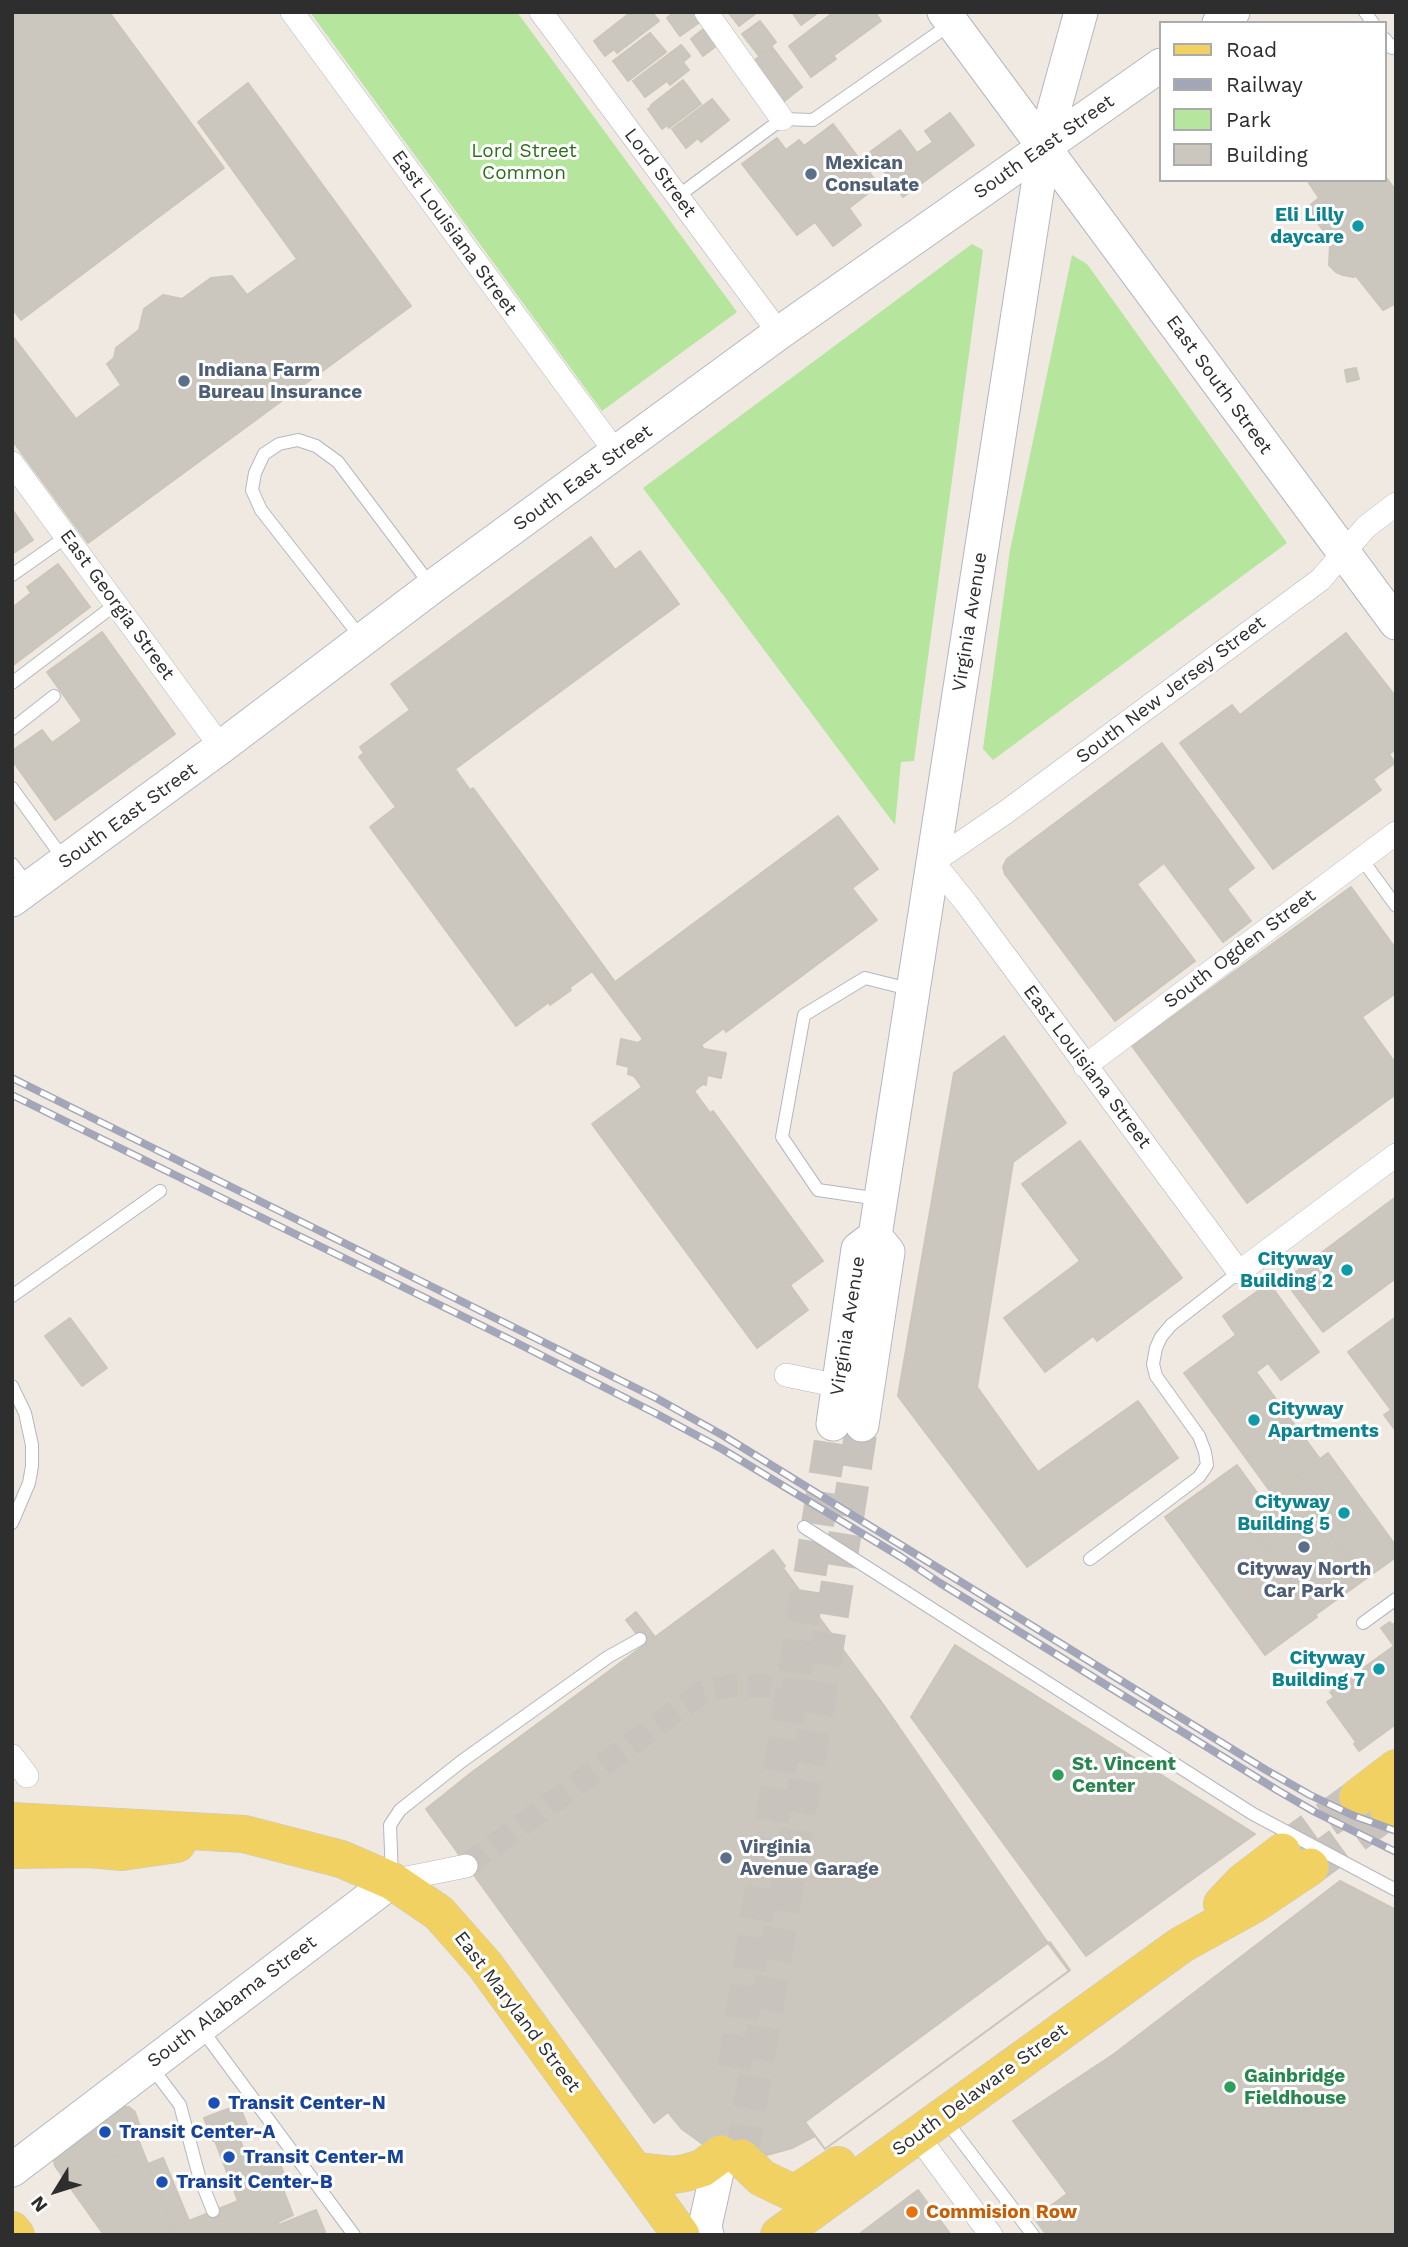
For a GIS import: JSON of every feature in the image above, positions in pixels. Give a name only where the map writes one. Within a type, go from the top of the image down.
[{"type":"main road","name":"Virginia Avenue","points":[[875,1236],[887,1252],[848,1425],[839,1386],[858,1250],[875,1236],[1044,146],[1081,12]]},
{"type":"main road","name":"East South Street","points":[[948,18],[1396,623]]},
{"type":"main road","name":"South East Street","points":[[18,884],[65,861],[779,333],[1160,66]]},
{"type":"main road","points":[[1381,1803],[1396,1768]]},
{"type":"main road","name":"East Maryland Street","points":[[12,1821],[244,1834],[401,1874],[485,1965],[681,2235]]},
{"type":"main road","points":[[12,1871],[90,1864],[122,1852],[244,1834]]},
{"type":"main road","points":[[12,1850],[90,1849],[122,1852]]},
{"type":"main road","name":"South Delaware Street","points":[[779,2235],[1181,1945],[1244,1881],[1296,1860]]},
{"type":"main road","name":"South Alabama Street","points":[[12,2170],[401,1874]]},
{"type":"main road","points":[[731,2156],[768,2182],[789,2191],[800,2190],[884,2134],[969,2089],[992,2081]]},
{"type":"main road","points":[[636,2171],[673,2175],[702,2168],[731,2156]]},
{"type":"main road","points":[[707,2235],[705,2226],[731,2156]]},
{"type":"main road","points":[[724,2235],[731,2156]]},
{"type":"main road","points":[[12,2230],[16,2235]]},
{"type":"street","name":"East Louisiana Street","points":[[292,12],[617,454]]},
{"type":"street","name":"Lord Street","points":[[541,12],[779,333]]},
{"type":"street","points":[[706,12],[782,119]]},
{"type":"street","name":"East Georgia Street","points":[[12,463],[221,747]]},
{"type":"street","name":"South New Jersey Street","points":[[933,862],[1006,812],[1320,579],[1366,527],[1396,504]]},
{"type":"street","name":"South Ogden Street","points":[[1085,1066],[1396,833]]},
{"type":"street","name":"East Louisiana Street","points":[[933,862],[966,902],[1240,1272]]},
{"type":"street","points":[[1240,1272],[1396,1155]]},
{"type":"street","points":[[786,1375],[839,1386]]},
{"type":"street","points":[[12,1756],[27,1776]]},
{"type":"street","name":"South Alabama Street","points":[[401,1874],[466,1866]]},
{"type":"street","points":[[930,2126],[991,2235]]},
{"type":"lane","points":[[678,196],[782,119],[813,120],[948,18]]},
{"type":"lane","points":[[362,640],[261,510],[251,490],[264,454],[279,444],[298,440],[316,446],[338,462],[432,587]]},
{"type":"lane","points":[[12,575],[66,537]]},
{"type":"lane","points":[[12,683],[116,604]]},
{"type":"lane","points":[[12,729],[54,696]]},
{"type":"lane","points":[[12,788],[65,861]]},
{"type":"lane","points":[[1362,858],[1396,906]]},
{"type":"lane","points":[[881,1199],[818,1190],[782,1137],[804,1015],[865,978],[913,990]]},
{"type":"lane","points":[[12,1296],[160,1191]]},
{"type":"lane","points":[[1090,1559],[1199,1477],[1207,1465],[1199,1436],[1156,1376],[1153,1364],[1160,1337],[1171,1325],[1240,1272]]},
{"type":"lane","points":[[12,1386],[25,1413],[32,1456],[29,1483],[12,1523]]},
{"type":"lane","points":[[804,1527],[1253,1814],[1396,1890]]},
{"type":"lane","points":[[1363,1623],[1396,1599]]},
{"type":"lane","points":[[401,1874],[390,1825],[400,1810],[462,1761],[608,1657],[640,1639]]},
{"type":"lane","points":[[200,2027],[355,2235]]},
{"type":"lane","points":[[150,2064],[180,2105],[199,2176],[213,2211]]},
{"type":"lane","points":[[930,2126],[1033,2235]]},
{"type":"green space","name":"Lord Street Common","points":[[310,12],[517,12],[737,312],[602,411]]},
{"type":"green space","points":[[972,244],[983,250],[914,761],[901,762],[895,825],[643,488]]},
{"type":"green space","points":[[1072,255],[1087,264],[1287,543],[993,760],[983,749],[1010,550]]},
{"type":"building","points":[[12,12],[109,12],[224,168],[21,320],[12,308]]},
{"type":"building","points":[[631,12],[652,12],[659,21],[617,53],[614,49],[605,56],[594,41]]},
{"type":"building","points":[[674,12],[694,12],[700,22],[680,36],[667,18]]},
{"type":"building","points":[[728,12],[754,12],[755,14],[739,26]]},
{"type":"building","points":[[792,12],[819,12],[801,25]]},
{"type":"building","points":[[834,12],[875,12],[881,21],[833,56],[836,59],[811,77],[789,46]]},
{"type":"building","points":[[760,21],[776,42],[759,56],[742,34]]},
{"type":"building","points":[[707,26],[720,43],[703,56],[691,39]]},
{"type":"building","points":[[650,33],[666,52],[628,81],[613,61]]},
{"type":"building","points":[[681,45],[690,56],[683,62],[689,70],[670,85],[667,81],[645,97],[633,81]]},
{"type":"building","points":[[772,47],[802,87],[782,103],[752,62]]},
{"type":"building","points":[[683,80],[701,104],[669,128],[667,125],[662,129],[648,109]]},
{"type":"building","points":[[248,83],[411,306],[88,543],[12,440],[12,339],[14,338],[76,419],[121,385],[107,364],[114,358],[116,348],[139,330],[144,309],[163,295],[182,299],[211,278],[232,276],[247,295],[297,259],[198,122]]},
{"type":"building","points":[[712,99],[729,120],[701,142],[698,138],[686,148],[672,129]]},
{"type":"building","points":[[950,113],[974,145],[903,197],[870,152],[900,130],[917,153],[933,142],[925,131]]},
{"type":"building","name":"Mexican Consulate","points":[[833,124],[879,185],[849,208],[861,225],[833,246],[815,222],[797,235],[742,164],[777,138],[786,150],[799,140],[804,146]]},
{"type":"building","name":"Eli Lilly daycare","points":[[1387,179],[1396,191],[1396,303],[1383,310],[1356,276],[1343,275],[1329,265],[1330,246],[1333,244],[1307,208],[1319,198],[1308,182],[1387,182]]},
{"type":"building","points":[[1356,368],[1359,379],[1347,382],[1345,370]]},
{"type":"building","points":[[12,509],[33,540],[12,554]]},
{"type":"building","points":[[591,537],[615,570],[640,551],[679,604],[455,769],[470,790],[473,788],[602,964],[569,988],[571,990],[516,1026],[370,827],[396,807],[359,757],[364,753],[360,747],[410,710],[391,684]]},
{"type":"building","points":[[58,564],[90,607],[12,666],[12,608],[31,593],[27,587]]},
{"type":"building","points":[[102,632],[175,734],[55,820],[12,760],[12,751],[42,730],[52,743],[82,721],[47,672]]},
{"type":"building","points":[[1346,633],[1396,697],[1396,749],[1389,754],[1395,763],[1373,779],[1381,790],[1273,869],[1180,743],[1232,705],[1240,715]]},
{"type":"building","points":[[1162,743],[1254,868],[1227,889],[1251,921],[1223,942],[1164,863],[1137,884],[1195,961],[1115,1021],[1005,874],[1003,867],[1007,859]]},
{"type":"building","points":[[838,816],[878,869],[852,888],[877,920],[726,1032],[724,1028],[701,1045],[704,1049],[726,1053],[721,1078],[707,1075],[706,1085],[703,1084],[694,1091],[710,1113],[713,1111],[823,1261],[790,1285],[808,1310],[757,1348],[592,1124],[642,1087],[634,1076],[628,1074],[629,1067],[617,1064],[621,1039],[638,1043],[643,1039],[592,971],[602,964],[615,982]]},
{"type":"building","points":[[1351,887],[1396,949],[1396,993],[1362,1017],[1396,1064],[1396,1094],[1247,1203],[1132,1046]]},
{"type":"building","points":[[1004,1036],[1066,1123],[1013,1162],[977,1387],[1038,1472],[1138,1401],[1178,1458],[1027,1567],[898,1396],[954,1073]]},
{"type":"building","points":[[1080,1141],[1182,1278],[1097,1341],[1093,1336],[1045,1372],[1004,1318],[1080,1261],[1022,1184]]},
{"type":"building","name":"Cityway Building 2","points":[[1396,1197],[1396,1278],[1323,1332],[1284,1280],[1314,1259],[1316,1262],[1323,1257],[1321,1253]]},
{"type":"building","name":"Cityway Apartments","points":[[1269,1283],[1319,1352],[1281,1380],[1268,1363],[1256,1372],[1320,1459],[1272,1494],[1184,1373],[1236,1335],[1223,1316]]},
{"type":"building","points":[[1396,1317],[1396,1431],[1384,1415],[1391,1410],[1348,1352]]},
{"type":"building","points":[[70,1318],[107,1368],[82,1386],[45,1336]]},
{"type":"building","name":"Cityway Building 5","points":[[1328,1453],[1396,1546],[1396,1557],[1364,1580],[1291,1480]]},
{"type":"building","points":[[1237,1465],[1263,1501],[1243,1515],[1317,1617],[1265,1655],[1165,1517]]},
{"type":"building","name":"Cityway North Car Park","points":[[1291,1480],[1364,1580],[1315,1615],[1243,1515]]},
{"type":"building","name":"Virginia Avenue Garage","points":[[773,1550],[785,1566],[783,1568],[885,1707],[1045,1939],[1070,1970],[825,2149],[815,2136],[792,2148],[741,2158],[704,2145],[682,2129],[668,2112],[654,2123],[426,1809]]},
{"type":"building","points":[[636,1612],[655,1637],[645,1645],[626,1620]]},
{"type":"building","name":"Cityway Building 7","points":[[1390,1622],[1392,1625],[1396,1622],[1396,1724],[1359,1751],[1354,1744],[1356,1742],[1327,1702],[1334,1697],[1330,1692],[1394,1646],[1381,1628]]},
{"type":"building","name":"St. Vincent Center","points":[[955,1645],[1255,1834],[1086,1956],[911,1717]]},
{"type":"building","name":"Gainbridge Fieldhouse","points":[[1340,1881],[1396,1910],[1396,2235],[1044,2235],[1078,2208],[1013,2121],[1114,2054]]},
{"type":"building","points":[[1048,1943],[1069,1971],[825,2149],[805,2122]]},
{"type":"building","points":[[239,2105],[248,2127],[237,2131],[250,2168],[278,2157],[285,2178],[259,2190],[260,2193],[281,2184],[293,2215],[278,2222],[279,2225],[316,2210],[325,2232],[318,2235],[176,2235],[148,2164],[163,2158],[189,2221],[238,2201],[204,2118]]},
{"type":"building","points":[[124,2107],[135,2112],[143,2135],[75,2186],[111,2235],[104,2235],[54,2161]]},
{"type":"building","points":[[138,2139],[176,2235],[111,2235],[75,2186]]},
{"type":"building","name":"Commision Row","points":[[918,2190],[951,2235],[858,2235]]},
{"type":"building","points":[[1067,2194],[1078,2208],[1045,2233],[1034,2218]]},
{"type":"tunnel","points":[[734,2068],[833,1424]]},
{"type":"tunnel","points":[[741,2158],[820,1694],[862,1425]]},
{"type":"tunnel","points":[[466,1866],[702,1692],[730,1686],[765,1686],[820,1694]]},
{"type":"tunnel","points":[[1282,1852],[1358,1797]]},
{"type":"tunnel","points":[[1310,1867],[1389,1810]]},
{"type":"railway","points":[[12,1078],[656,1398],[724,1436],[1266,1770],[1352,1815],[1396,1831]]},
{"type":"railway","points":[[12,1095],[511,1340],[722,1449],[1277,1790],[1396,1852]]},
{"type":"place","name":"Mexican Consulate","points":[[811,174]]},
{"type":"place","name":"Eli Lilly daycare","points":[[1358,226]]},
{"type":"place","name":"Indiana Farm Bureau Insurance","points":[[184,381]]},
{"type":"place","name":"Cityway Building 2","points":[[1347,1270]]},
{"type":"place","name":"Cityway Apartments","points":[[1254,1420]]},
{"type":"place","name":"Cityway Building 5","points":[[1344,1513]]},
{"type":"place","name":"Cityway North Car Park","points":[[1304,1547]]},
{"type":"place","name":"Cityway Building 7","points":[[1379,1669]]},
{"type":"place","name":"St. Vincent Center","points":[[1058,1775]]},
{"type":"place","name":"Virginia Avenue Garage","points":[[726,1858]]},
{"type":"place","name":"Gainbridge Fieldhouse","points":[[1230,2087]]},
{"type":"place","name":"Transit Center-N","points":[[214,2103]]},
{"type":"place","name":"Transit Center-A","points":[[105,2132]]},
{"type":"place","name":"Transit Center-M","points":[[229,2157]]},
{"type":"place","name":"Transit Center-B","points":[[162,2182]]},
{"type":"place","name":"Commision Row","points":[[912,2212]]}]
